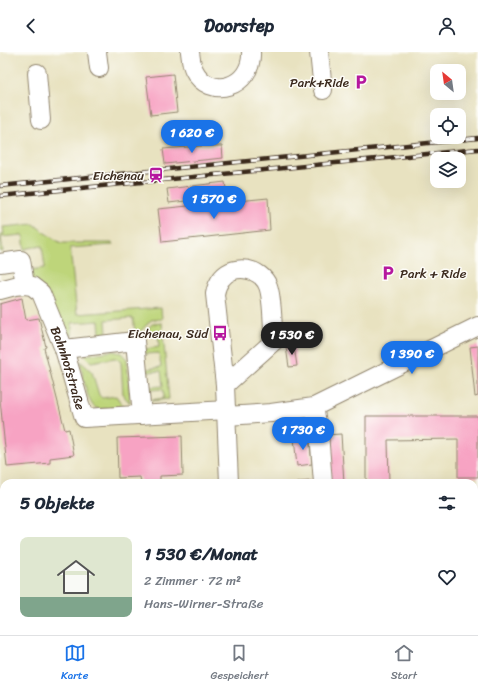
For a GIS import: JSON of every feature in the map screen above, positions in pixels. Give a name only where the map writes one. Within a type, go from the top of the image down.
[{"type":"street","points":[[190,52],[191,63],[201,80],[209,85],[219,87],[228,86],[238,82],[245,75],[250,67],[251,52]]},
{"type":"street","points":[[319,52],[323,90]]},
{"type":"street","points":[[37,73],[41,120]]},
{"type":"street","points":[[0,263],[21,260],[25,285],[0,290]]},
{"type":"street","points":[[225,385],[274,341],[268,286],[260,275],[248,270],[239,269],[226,274],[217,285],[214,294],[225,385],[229,479]]},
{"type":"street","name":"Bahnhofstraße","points":[[25,285],[32,286],[41,294],[64,349],[84,418],[142,415],[271,413],[314,407],[332,392],[377,370],[396,374],[422,348],[446,350],[471,325]]},
{"type":"street","points":[[64,349],[135,341],[142,415]]},
{"type":"street","points":[[314,407],[319,433],[323,479]]},
{"type":"green space","points":[[34,224],[61,243],[112,243],[113,245],[70,248],[77,314],[161,308],[162,319],[151,320],[139,333],[135,332],[133,318],[106,320],[107,334],[100,334],[99,321],[72,323],[72,336],[66,334],[32,279],[30,270],[45,268],[42,246],[28,248],[25,250],[23,235],[1,237],[3,252],[0,252],[0,234],[4,234],[3,227]]},
{"type":"green space","points":[[162,323],[169,399],[151,401],[164,398],[163,389],[150,390],[149,387],[163,386],[161,371],[148,372],[147,369],[161,367],[159,353],[146,354],[145,349],[159,347],[158,333],[144,333],[152,324]]},
{"type":"green space","points":[[113,351],[121,353],[127,359],[130,403],[123,395],[121,363],[119,360],[115,358],[91,362],[84,355]]},
{"type":"green space","points":[[80,361],[92,372],[99,395],[102,398],[116,396],[124,407],[98,409],[93,405],[85,387]]},
{"type":"building","points":[[173,74],[177,112],[151,115],[146,77]]},
{"type":"building","points":[[222,146],[223,158],[165,164],[163,149]]},
{"type":"building","points":[[225,182],[227,196],[169,203],[167,189]]},
{"type":"building","points":[[268,198],[270,230],[162,242],[158,209]]},
{"type":"building","points":[[22,298],[26,320],[39,318],[46,347],[44,348],[65,430],[69,429],[74,455],[50,458],[50,463],[7,467],[0,400],[0,304]]},
{"type":"building","points":[[294,346],[297,366],[289,367],[286,347]]},
{"type":"building","points":[[478,346],[478,396],[475,397],[470,347]]},
{"type":"building","points":[[366,416],[478,416],[478,477],[458,477],[458,439],[388,440],[389,479],[366,479]]},
{"type":"building","points":[[341,434],[344,479],[329,479],[326,435]]},
{"type":"building","points":[[182,436],[183,475],[160,476],[160,479],[140,479],[140,477],[118,478],[117,438]]},
{"type":"building","points":[[309,436],[312,464],[297,466],[294,438]]},
{"type":"railway","points":[[0,186],[478,138]]},
{"type":"railway","points":[[0,196],[478,149]]},
{"type":"place","name":"Park+Ride","points":[[361,82]]},
{"type":"place","name":"Eichenau","points":[[156,175]]},
{"type":"place","name":"Park + Ride","points":[[388,273]]},
{"type":"place","name":"Eichenau, Süd","points":[[220,333]]}]
